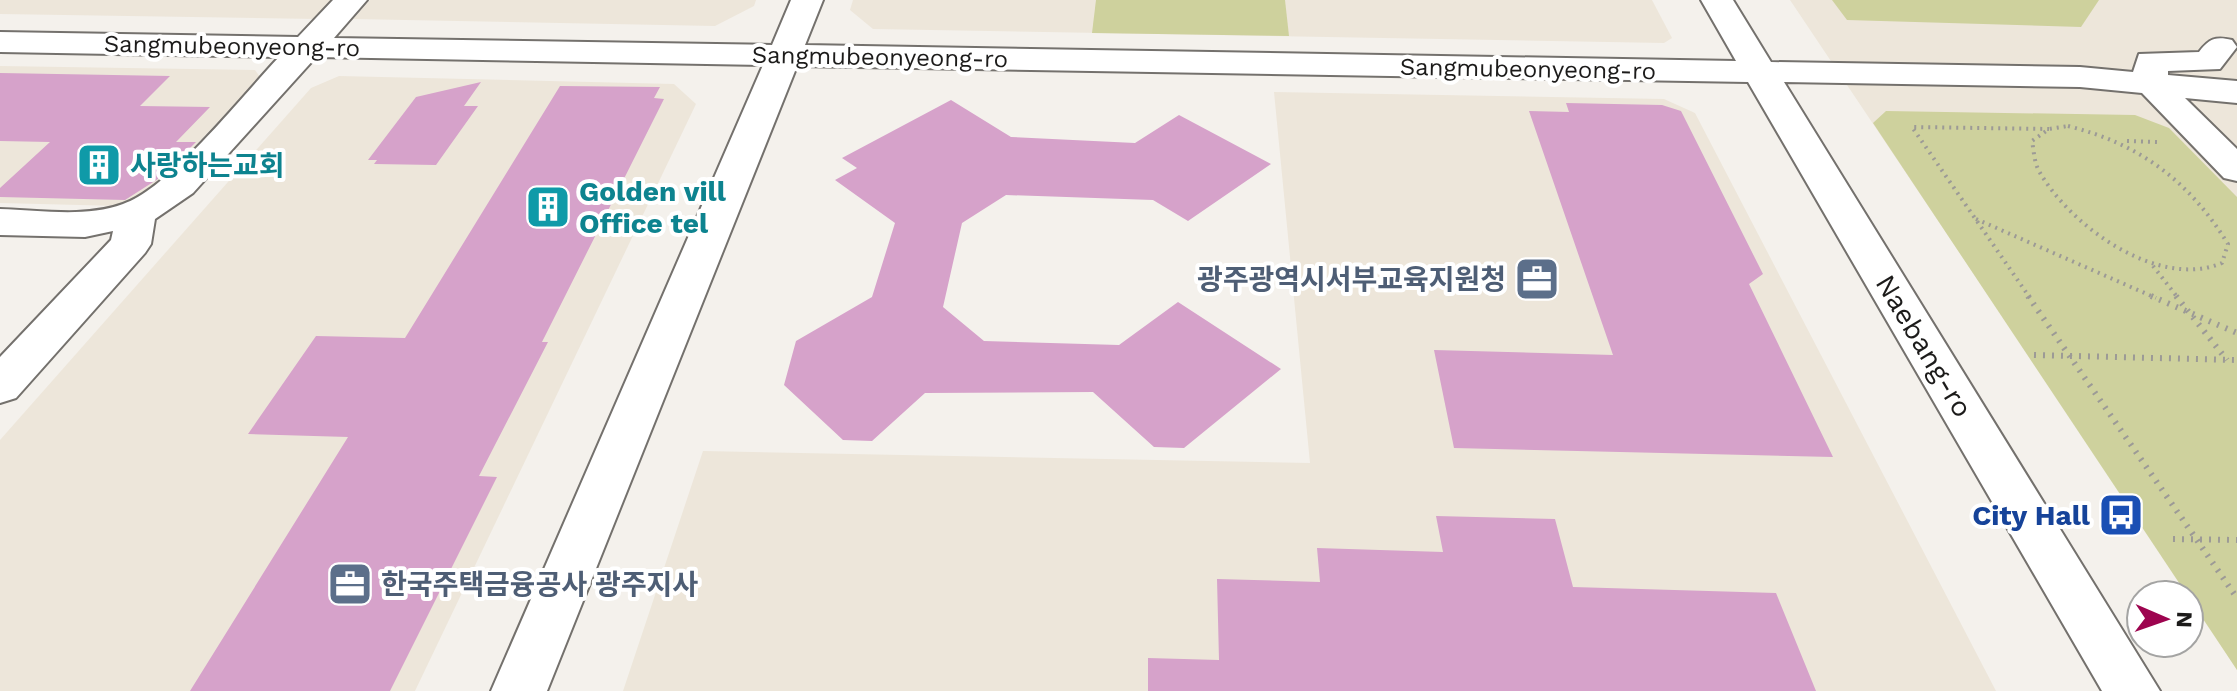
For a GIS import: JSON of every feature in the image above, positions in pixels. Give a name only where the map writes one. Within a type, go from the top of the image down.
[{"type":"street","points":[[0,222],[85,224],[136,214],[179,185],[351,0]]},
{"type":"street","points":[[519,691],[807,0]]},
{"type":"street","name":"Naebang-ro","points":[[1717,0],[2132,691]]},
{"type":"street","name":"Sangmubeonyeong-ro","points":[[0,42],[2080,77],[2150,82]]},
{"type":"street","points":[[2220,47],[2208,62],[2151,61],[2150,82],[2237,170]]},
{"type":"street","points":[[2150,82],[2166,77],[2237,78]]},
{"type":"street","points":[[2150,82],[2237,92]]},
{"type":"street","points":[[2150,82],[2219,109],[2237,110]]},
{"type":"street","points":[[0,386],[131,244],[136,214]]},
{"type":"path","points":[[2165,142],[2122,141],[2068,126],[2049,129],[1912,127],[2237,598]]},
{"type":"path","points":[[2049,129],[2032,141],[2037,167],[2064,205],[2106,239],[2152,265],[2197,272],[2222,263],[2228,244],[2193,193],[2158,162],[2122,141]]},
{"type":"path","points":[[1975,219],[2237,333]]},
{"type":"path","points":[[2152,265],[2227,360]]},
{"type":"path","points":[[2034,355],[2237,360]]},
{"type":"path","points":[[2173,539],[2237,540]]},
{"type":"shaded area","points":[[0,0],[335,0],[317,19],[0,14]]},
{"type":"shaded area","points":[[370,0],[756,0],[754,6],[715,26],[353,19]]},
{"type":"shaded area","points":[[853,0],[1652,0],[1672,38],[1664,43],[873,29],[850,10]]},
{"type":"shaded area","points":[[1790,0],[2237,0],[2237,670],[2205,620],[2205,579],[2178,579]]},
{"type":"shaded area","points":[[0,66],[255,70],[260,77],[150,194],[120,206],[0,203]]},
{"type":"shaded area","points":[[339,76],[674,84],[696,104],[415,691],[0,691],[0,440],[311,88]]},
{"type":"shaded area","points":[[1274,92],[1664,99],[1695,113],[1996,691],[623,691],[703,451],[1310,463]]},
{"type":"green space","points":[[1096,0],[1285,0],[1289,36],[1092,33]]},
{"type":"green space","points":[[1832,0],[2099,0],[2081,27],[1847,20]]},
{"type":"green space","points":[[1886,111],[2135,115],[2169,128],[2237,197],[2237,670],[2205,622],[2205,579],[2176,579],[1873,123]]},
{"type":"building","points":[[0,73],[170,76],[140,106],[210,107],[176,142],[196,142],[161,177],[125,200],[0,197],[0,188],[50,142],[0,141]]},
{"type":"building","points":[[481,82],[464,106],[478,106],[436,165],[374,164],[377,160],[368,160],[416,97]]},
{"type":"building","name":"한국주택금융공사 광주지사","points":[[560,86],[660,87],[654,98],[664,99],[542,342],[548,342],[479,476],[497,477],[390,691],[190,691],[348,437],[248,434],[316,336],[405,338]]},
{"type":"building","points":[[951,100],[1011,137],[1135,143],[1179,115],[1271,164],[1188,221],[1153,200],[1006,195],[962,223],[943,307],[984,341],[1119,345],[1178,302],[1281,369],[1184,448],[1154,447],[1093,392],[925,393],[872,441],[843,440],[784,385],[796,341],[872,297],[895,223],[835,180],[857,168],[842,158]]},
{"type":"building","points":[[1566,103],[1662,105],[1681,111],[1763,274],[1749,284],[1833,457],[1454,448],[1434,350],[1613,355],[1529,111],[1569,112]]},
{"type":"building","points":[[1436,516],[1555,519],[1573,587],[1776,593],[1816,691],[1148,691],[1148,658],[1219,660],[1217,579],[1320,582],[1317,548],[1443,552]]},
{"type":"place","name":"사랑하는교회","points":[[99,165]]},
{"type":"place","name":"Golden vill Office tel","points":[[548,207]]},
{"type":"place","name":"광주광역시서부교육지원청","points":[[1537,279]]},
{"type":"place","name":"City Hall","points":[[2121,515]]},
{"type":"place","name":"한국주택금융공사 광주지사","points":[[350,584]]}]
